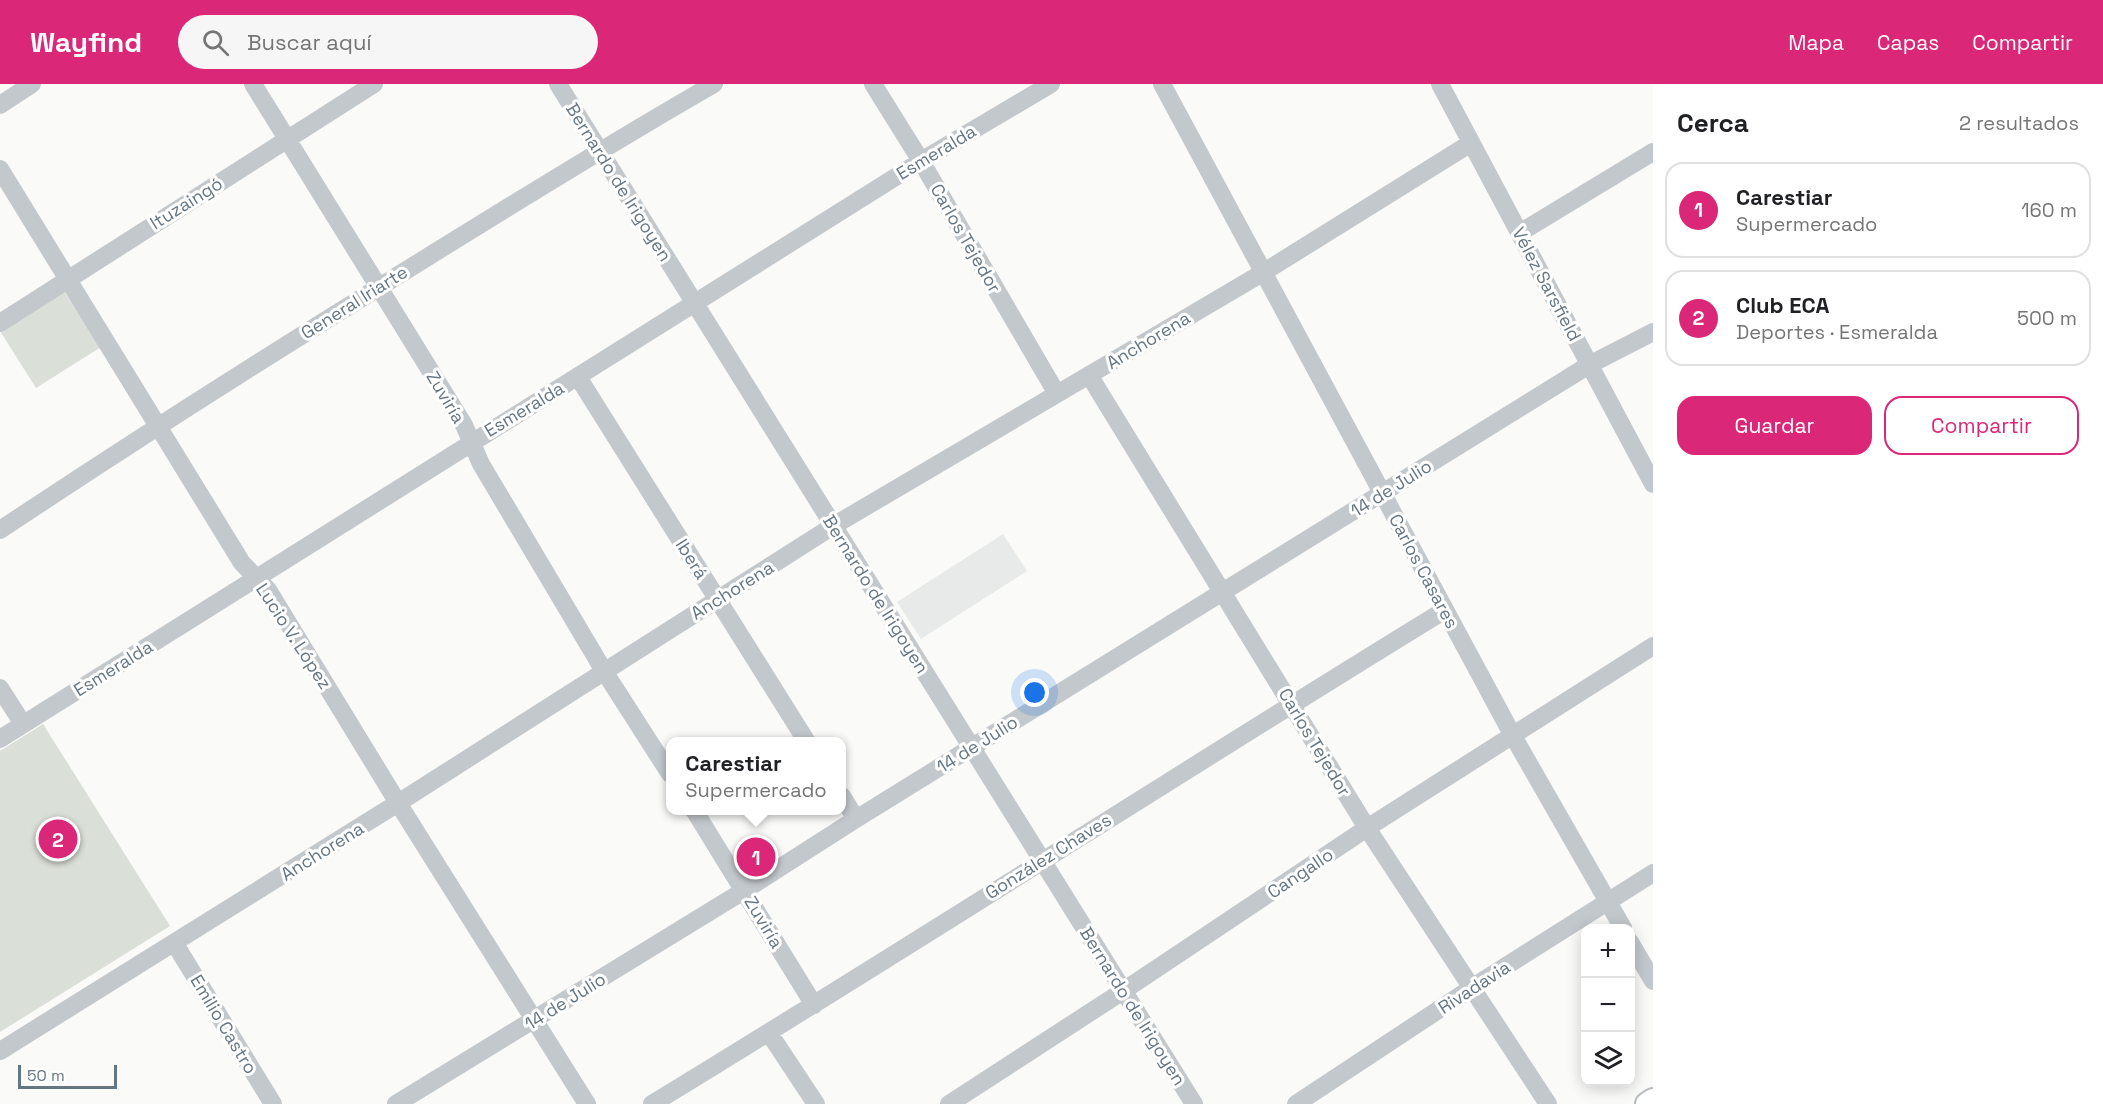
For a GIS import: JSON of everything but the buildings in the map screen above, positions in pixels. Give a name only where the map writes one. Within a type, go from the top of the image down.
[{"type":"main road","points":[[1647,1104],[1653,1100]]},
{"type":"street","points":[[0,105],[32,84]]},
{"type":"street","name":"Zuviría","points":[[253,84],[464,425],[481,464],[604,671],[666,768]]},
{"type":"street","name":"Ituzaingó","points":[[0,323],[374,84]]},
{"type":"street","name":"Bernardo de Irigoyen","points":[[558,84],[1194,1104]]},
{"type":"street","name":"General Iriarte","points":[[0,530],[158,425],[599,150],[714,84]]},
{"type":"street","name":"Carlos Tejedor","points":[[873,84],[921,161],[1057,394]]},
{"type":"street","name":"Esmeralda","points":[[0,739],[694,302],[921,161],[1051,84]]},
{"type":"street","name":"Carlos Casares","points":[[1162,84],[1513,736],[1621,924]]},
{"type":"street","name":"Vélez Sarsfield","points":[[1440,84],[1521,232],[1653,484]]},
{"type":"street","name":"Anchorena","points":[[0,1051],[175,944],[833,526],[1264,272],[1471,143]]},
{"type":"street","points":[[1521,232],[1653,152]]},
{"type":"street","name":"Lucio V. López","points":[[0,169],[242,562],[268,590],[398,803],[587,1104]]},
{"type":"street","name":"14 de Julio","points":[[396,1104],[534,1021],[1589,365],[1653,332]]},
{"type":"street","name":"Carlos Tejedor","points":[[1089,375],[1367,828],[1548,1104]]},
{"type":"street","name":"Iberá","points":[[578,376],[804,737]]},
{"type":"street","name":"González Chaves","points":[[652,1104],[1445,610]]},
{"type":"street","name":"Cangallo","points":[[949,1104],[1367,828],[1653,646]]},
{"type":"street","points":[[0,688],[23,724]]},
{"type":"street","points":[[846,803],[856,819]]},
{"type":"street","name":"Zuviría","points":[[697,815],[814,1005]]},
{"type":"street","name":"Rivadavia","points":[[1296,1104],[1473,987],[1653,873]]},
{"type":"street","name":"Emilio Castro","points":[[175,944],[273,1104]]},
{"type":"street","points":[[1635,950],[1653,981]]},
{"type":"street","points":[[769,1033],[816,1104]]},
{"type":"shaded area","points":[[63,290],[101,347],[36,388],[0,331]]},
{"type":"shaded area","points":[[1003,534],[1027,571],[921,639],[897,602]]},
{"type":"shaded area","points":[[43,724],[170,926],[0,1032],[0,751]]},
{"type":"place","name":"Club ECA","points":[[58,839]]},
{"type":"place","name":"Carestiar","points":[[756,857]]}]
